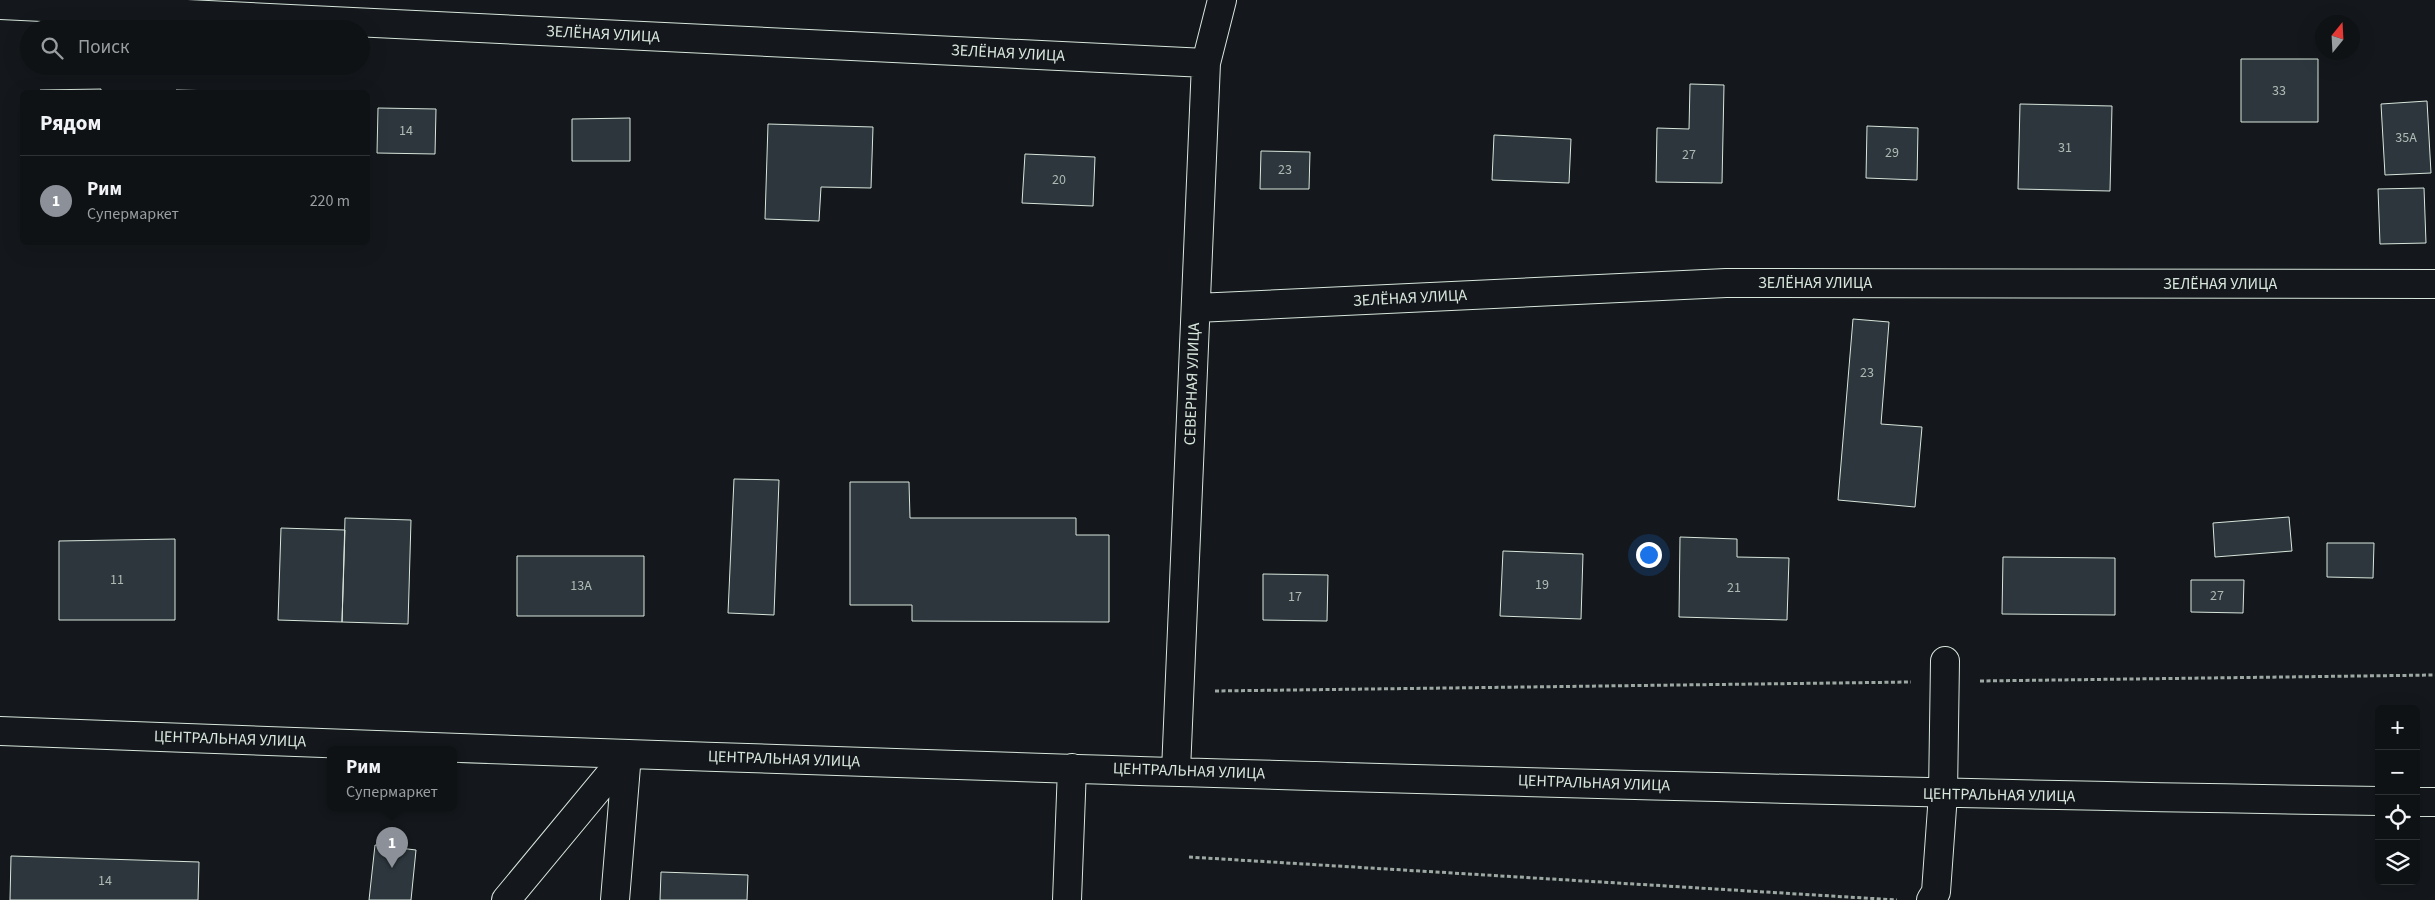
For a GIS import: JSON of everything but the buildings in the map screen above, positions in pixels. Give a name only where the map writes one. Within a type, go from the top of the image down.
[{"type":"street","name":"СЕВЕРНАЯ УЛИЦА","points":[[1176,771],[1206,63],[1222,0]]},
{"type":"street","name":"ЗЕЛЁНАЯ УЛИЦА","points":[[0,5],[312,20]]},
{"type":"street","name":"ЗЕЛЁНАЯ УЛИЦА","points":[[370,23],[1206,63]]},
{"type":"street","name":"ЗЕЛЁНАЯ УЛИЦА","points":[[1196,308],[1726,283],[2435,284]]},
{"type":"street","points":[[1931,900],[1936,892],[1943,794],[1945,671]]},
{"type":"street","name":"ЦЕНТРАЛЬНАЯ УЛИЦА","points":[[0,731],[409,746]]},
{"type":"street","name":"ЦЕНТРАЛЬНАЯ УЛИЦА","points":[[457,748],[1943,794],[2375,801]]},
{"type":"street","points":[[506,900],[627,754]]},
{"type":"street","points":[[615,900],[627,754]]},
{"type":"street","points":[[1067,900],[1072,768]]},
{"type":"street","points":[[2420,802],[2435,802]]},
{"type":"path","points":[[1179,692],[1945,671],[2435,675]]},
{"type":"path","points":[[1189,857],[1905,900]]},
{"type":"place","name":"Рим","points":[[392,868]]}]
